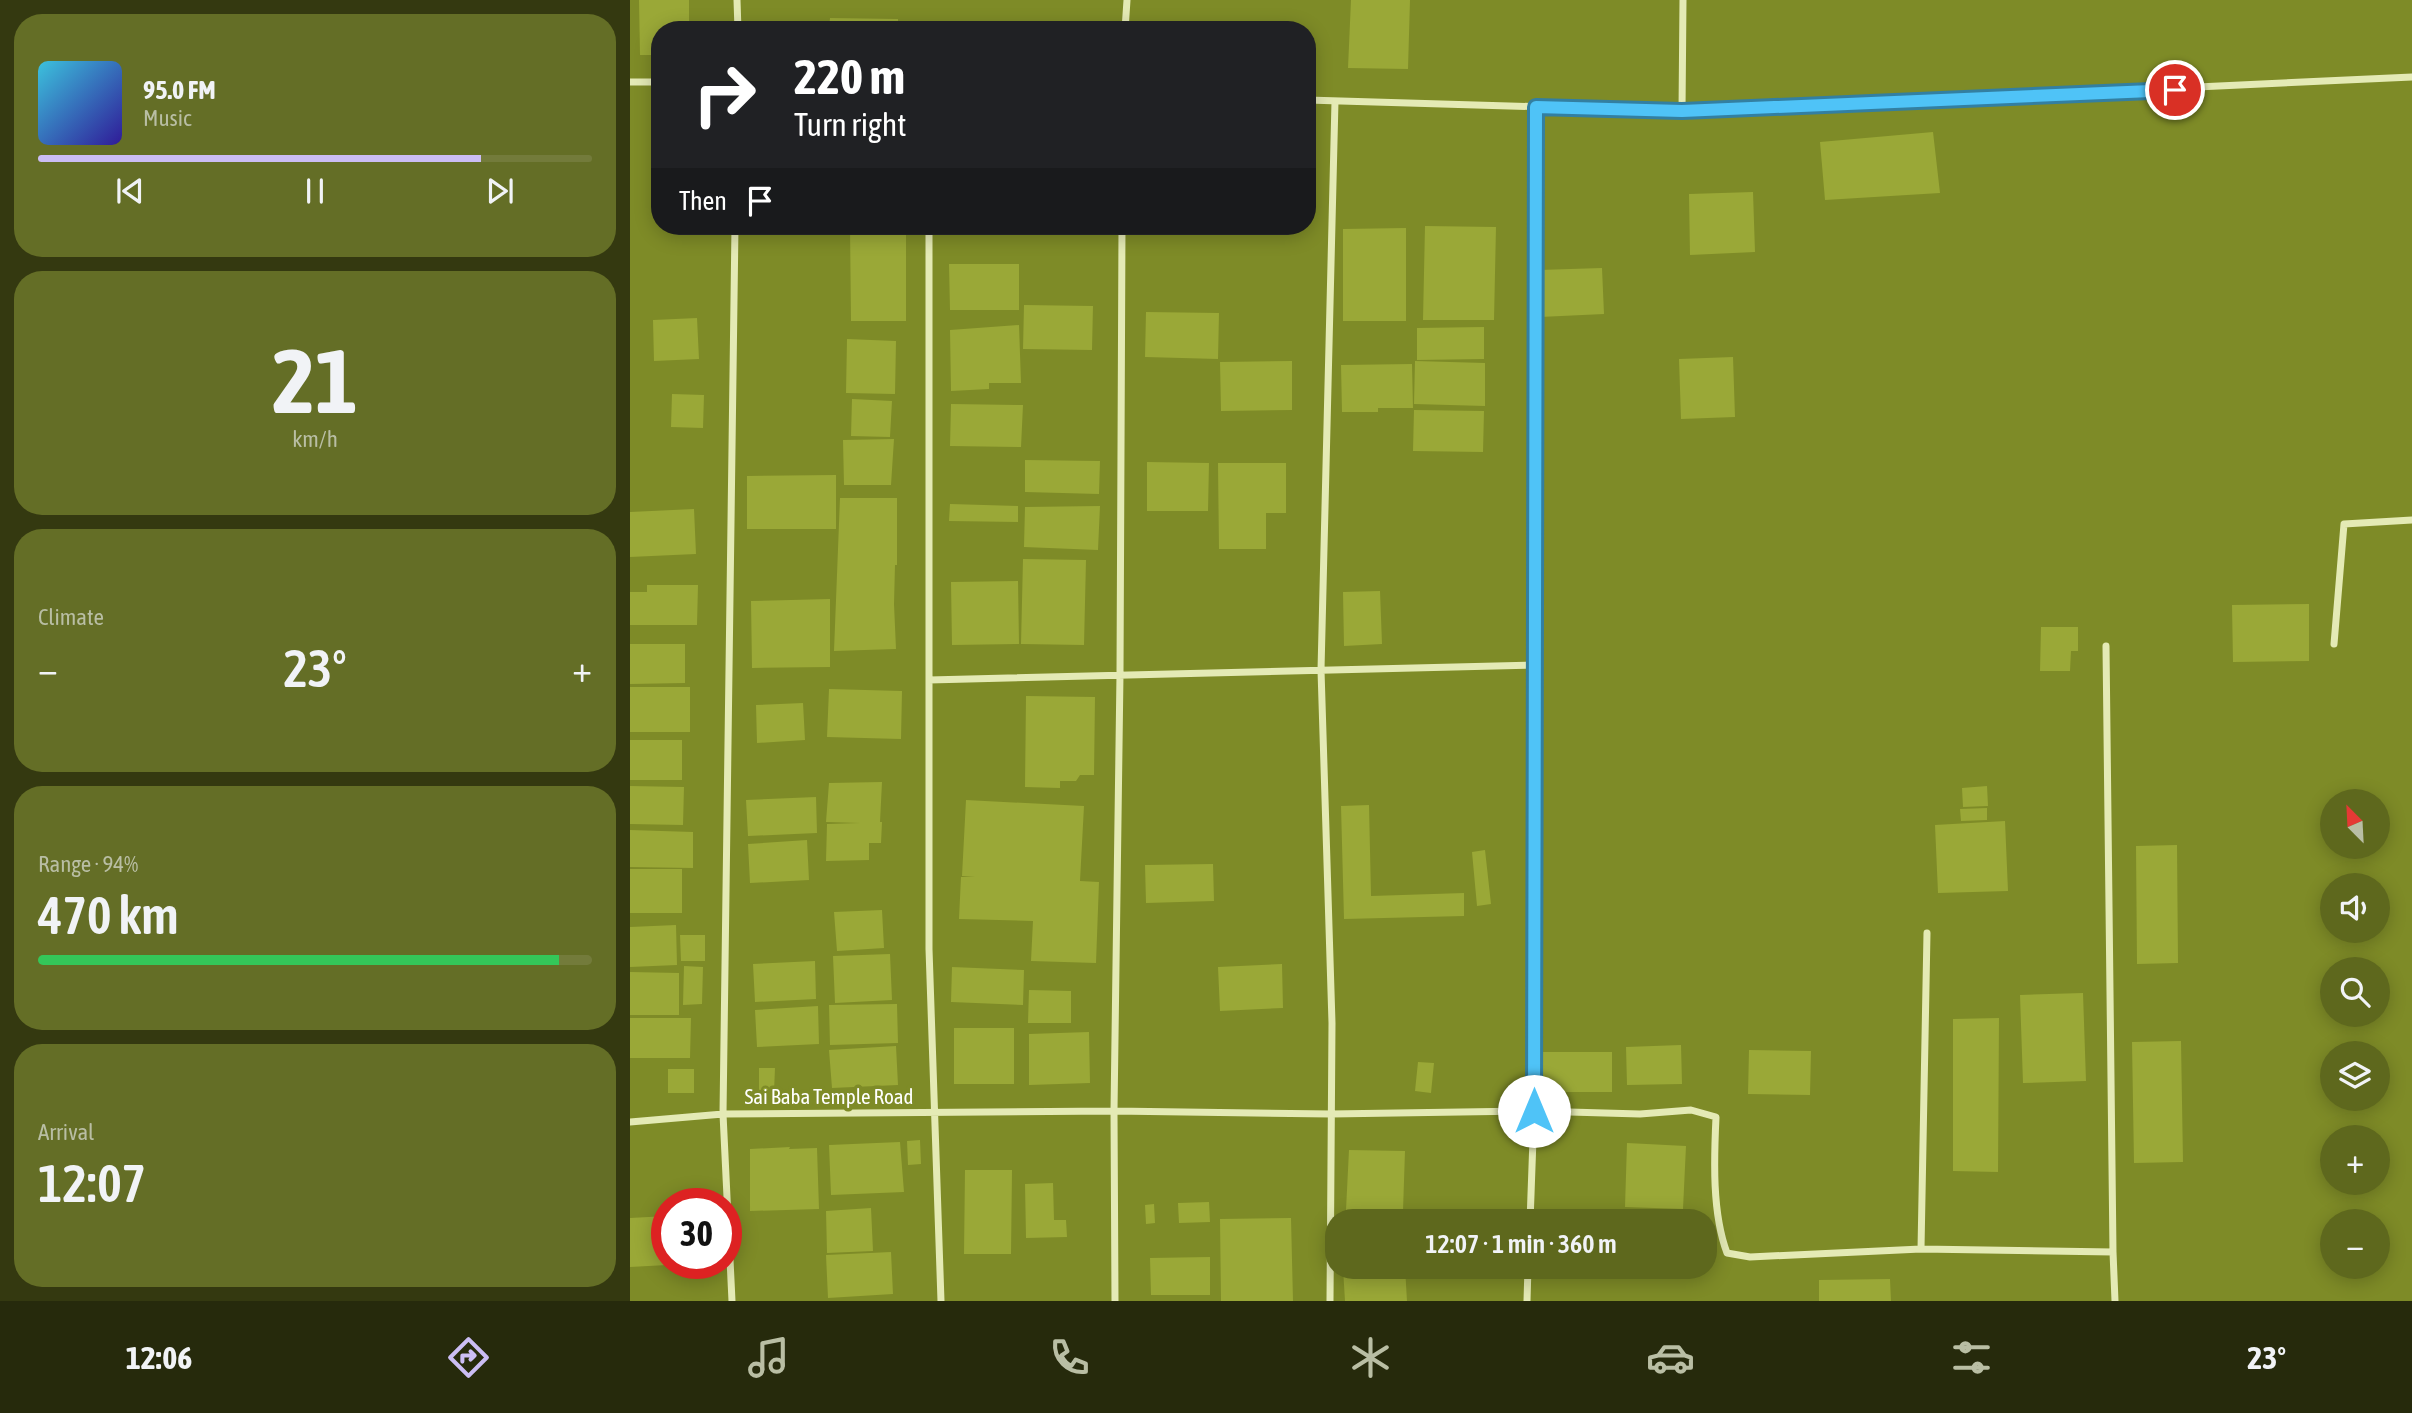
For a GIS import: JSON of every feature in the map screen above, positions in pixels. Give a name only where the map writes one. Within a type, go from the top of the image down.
[{"type":"street","points":[[737,0],[737,21]]},
{"type":"street","points":[[1125,21],[1126,0]]},
{"type":"street","points":[[1682,111],[1683,0]]},
{"type":"street","points":[[1316,101],[1682,111],[2412,77]]},
{"type":"street","points":[[630,82],[651,82]]},
{"type":"street","points":[[1330,1301],[1332,1023],[1321,670],[1335,102]]},
{"type":"street","points":[[1530,1209],[1534,1111],[1536,107]]},
{"type":"street","points":[[732,1301],[723,1114],[735,235]]},
{"type":"street","points":[[929,235],[929,949],[942,1301]]},
{"type":"street","points":[[1115,1301],[1114,1111],[1122,235]]},
{"type":"street","points":[[2334,644],[2344,524],[2412,520]]},
{"type":"street","points":[[2106,646],[2115,1301]]},
{"type":"street","points":[[929,680],[1535,665]]},
{"type":"street","points":[[1927,933],[1921,1249],[2113,1252]]},
{"type":"street","name":"Sai Baba Temple Road","points":[[630,1122],[723,1114],[1114,1111],[1331,1114],[1534,1111],[1640,1114],[1691,1110],[1716,1117],[1714,1153],[1720,1236],[1727,1253],[1750,1257],[1921,1249]]},
{"type":"street","points":[[1527,1301],[1528,1279]]},
{"type":"building","points":[[639,0],[689,0],[689,21],[651,21],[651,55],[640,55]]},
{"type":"building","points":[[1351,0],[1410,0],[1408,69],[1348,68]]},
{"type":"building","points":[[830,18],[898,19],[898,21],[830,21]]},
{"type":"building","points":[[1933,132],[1940,193],[1825,200],[1820,142]]},
{"type":"building","points":[[1753,192],[1755,252],[1690,255],[1689,194]]},
{"type":"building","points":[[1425,226],[1496,227],[1494,320],[1423,320]]},
{"type":"building","points":[[1406,228],[1406,321],[1343,321],[1343,229]]},
{"type":"building","points":[[850,235],[906,235],[906,321],[851,321]]},
{"type":"building","points":[[949,264],[1019,264],[1019,310],[950,310]]},
{"type":"building","points":[[1602,268],[1604,314],[1540,317],[1539,270]]},
{"type":"building","points":[[1024,305],[1093,306],[1092,350],[1023,349]]},
{"type":"building","points":[[1146,312],[1219,313],[1218,359],[1145,357]]},
{"type":"building","points":[[697,318],[699,359],[654,361],[653,320]]},
{"type":"building","points":[[1019,325],[1021,383],[989,383],[989,389],[951,391],[950,330]]},
{"type":"building","points":[[1484,327],[1484,359],[1417,360],[1417,328]]},
{"type":"building","points":[[847,339],[896,341],[895,394],[846,393]]},
{"type":"building","points":[[1733,357],[1735,417],[1681,419],[1679,359]]},
{"type":"building","points":[[1292,361],[1292,410],[1221,411],[1220,362]]},
{"type":"building","points":[[1415,361],[1485,363],[1485,406],[1414,404]]},
{"type":"building","points":[[1412,364],[1413,408],[1342,412],[1341,365]]},
{"type":"building","points":[[672,394],[704,395],[703,428],[671,427]]},
{"type":"building","points":[[852,399],[892,401],[890,437],[851,436]]},
{"type":"building","points":[[951,404],[1023,405],[1021,447],[950,446]]},
{"type":"building","points":[[1414,410],[1484,411],[1483,452],[1413,451]]},
{"type":"building","points":[[894,439],[891,485],[844,485],[843,440]]},
{"type":"building","points":[[1025,460],[1100,461],[1099,494],[1025,492]]},
{"type":"building","points":[[1147,462],[1209,463],[1208,511],[1147,511]]},
{"type":"building","points":[[1218,463],[1286,463],[1286,513],[1266,513],[1266,549],[1219,549]]},
{"type":"building","points":[[836,475],[836,529],[747,529],[747,476]]},
{"type":"building","points":[[840,498],[897,498],[894,604],[896,649],[834,651]]},
{"type":"building","points":[[950,504],[1018,506],[1018,522],[949,521]]},
{"type":"building","points":[[1100,506],[1098,550],[1024,547],[1025,507]]},
{"type":"building","points":[[694,509],[696,554],[630,557],[630,512]]},
{"type":"building","points":[[1023,559],[1086,560],[1084,645],[1021,644]]},
{"type":"building","points":[[1018,581],[1019,644],[952,645],[951,582]]},
{"type":"building","points":[[647,585],[698,585],[697,625],[630,625],[630,592],[647,592]]},
{"type":"building","points":[[1380,591],[1382,644],[1344,646],[1343,592]]},
{"type":"building","points":[[830,599],[830,667],[752,668],[751,601]]},
{"type":"building","points":[[2309,604],[2309,661],[2233,662],[2232,605]]},
{"type":"building","points":[[2041,627],[2078,627],[2078,651],[2071,651],[2070,671],[2040,671]]},
{"type":"building","points":[[630,644],[685,644],[685,683],[630,684]]},
{"type":"building","points":[[630,687],[690,687],[690,732],[630,732]]},
{"type":"building","points":[[829,689],[902,691],[901,739],[827,737]]},
{"type":"building","points":[[1026,696],[1095,697],[1094,775],[1080,775],[1076,781],[1060,781],[1060,788],[1025,787]]},
{"type":"building","points":[[803,703],[805,740],[757,743],[756,705]]},
{"type":"building","points":[[630,740],[682,740],[682,780],[630,780]]},
{"type":"building","points":[[882,782],[881,843],[869,843],[869,860],[826,861],[827,824],[860,823],[826,822],[829,783]]},
{"type":"building","points":[[630,786],[684,787],[683,825],[630,824]]},
{"type":"building","points":[[1987,786],[1988,806],[1963,807],[1962,788]]},
{"type":"building","points":[[816,797],[817,833],[748,836],[746,800]]},
{"type":"building","points":[[966,800],[1084,806],[1080,881],[1099,882],[1096,963],[1031,961],[1033,921],[959,919],[961,877],[975,877],[962,876]]},
{"type":"building","points":[[1369,805],[1371,896],[1464,893],[1464,916],[1344,919],[1341,806]]},
{"type":"building","points":[[1987,808],[1987,820],[1961,821],[1960,809]]},
{"type":"building","points":[[2005,821],[2008,891],[1938,893],[1935,825]]},
{"type":"building","points":[[630,830],[693,832],[693,868],[630,867]]},
{"type":"building","points":[[807,840],[809,880],[750,883],[748,844]]},
{"type":"building","points":[[2177,845],[2178,963],[2137,964],[2136,846]]},
{"type":"building","points":[[1485,850],[1491,904],[1477,906],[1472,852]]},
{"type":"building","points":[[1213,864],[1214,901],[1146,903],[1145,865]]},
{"type":"building","points":[[630,869],[682,869],[682,913],[630,913]]},
{"type":"building","points":[[882,910],[884,948],[837,951],[834,912]]},
{"type":"building","points":[[676,925],[677,965],[630,967],[630,927]]},
{"type":"building","points":[[680,935],[705,935],[705,961],[681,961]]},
{"type":"building","points":[[890,954],[892,1000],[835,1003],[833,956]]},
{"type":"building","points":[[815,961],[816,999],[755,1002],[753,964]]},
{"type":"building","points":[[1282,964],[1283,1008],[1220,1011],[1218,967]]},
{"type":"building","points":[[684,966],[703,967],[702,1004],[683,1005]]},
{"type":"building","points":[[952,967],[1024,970],[1023,1005],[951,1002]]},
{"type":"building","points":[[630,972],[679,973],[679,1015],[630,1015]]},
{"type":"building","points":[[1029,990],[1071,991],[1071,1023],[1028,1023]]},
{"type":"building","points":[[2083,993],[2086,1081],[2023,1083],[2020,995]]},
{"type":"building","points":[[897,1004],[898,1043],[830,1045],[829,1005]]},
{"type":"building","points":[[818,1006],[819,1044],[757,1047],[755,1010]]},
{"type":"building","points":[[630,1018],[691,1018],[690,1058],[630,1058]]},
{"type":"building","points":[[1999,1018],[1998,1172],[1953,1171],[1953,1019]]},
{"type":"building","points":[[954,1028],[1014,1028],[1014,1084],[954,1084]]},
{"type":"building","points":[[1089,1032],[1090,1083],[1029,1085],[1029,1034]]},
{"type":"building","points":[[2181,1041],[2183,1162],[2134,1163],[2132,1042]]},
{"type":"building","points":[[1681,1045],[1682,1084],[1627,1085],[1626,1047]]},
{"type":"building","points":[[896,1046],[898,1085],[832,1088],[829,1050]]},
{"type":"building","points":[[1749,1050],[1811,1051],[1810,1095],[1748,1094]]},
{"type":"building","points":[[1539,1052],[1612,1052],[1612,1092],[1538,1092]]},
{"type":"building","points":[[1418,1062],[1434,1063],[1431,1093],[1415,1091]]},
{"type":"building","points":[[759,1068],[775,1068],[774,1092],[759,1092]]},
{"type":"building","points":[[668,1069],[694,1069],[694,1093],[668,1093]]},
{"type":"building","points":[[920,1140],[921,1164],[908,1165],[907,1141]]},
{"type":"building","points":[[900,1142],[904,1192],[831,1195],[829,1145]]},
{"type":"building","points":[[1627,1143],[1686,1146],[1683,1209],[1625,1207]]},
{"type":"building","points":[[790,1147],[789,1149],[817,1148],[819,1209],[750,1211],[750,1149]]},
{"type":"building","points":[[1349,1150],[1405,1151],[1403,1209],[1346,1209]]},
{"type":"building","points":[[965,1170],[1012,1170],[1011,1254],[964,1254]]},
{"type":"building","points":[[1053,1183],[1054,1220],[1066,1220],[1067,1237],[1026,1238],[1025,1184]]},
{"type":"building","points":[[1209,1202],[1210,1222],[1179,1223],[1178,1203]]},
{"type":"building","points":[[1154,1204],[1155,1223],[1146,1224],[1145,1205]]},
{"type":"building","points":[[871,1208],[873,1251],[827,1253],[826,1211]]},
{"type":"building","points":[[651,1217],[651,1266],[630,1267],[630,1218]]},
{"type":"building","points":[[1291,1218],[1293,1301],[1221,1301],[1220,1219]]},
{"type":"building","points":[[891,1252],[893,1294],[828,1298],[826,1255]]},
{"type":"building","points":[[1210,1257],[1210,1295],[1151,1295],[1150,1258]]},
{"type":"building","points":[[1344,1279],[1406,1279],[1407,1301],[1345,1301]]},
{"type":"building","points":[[1890,1279],[1891,1301],[1819,1301],[1819,1280]]},
{"type":"route","points":[[1534,1111],[1536,107],[1682,111],[2175,90]]}]
